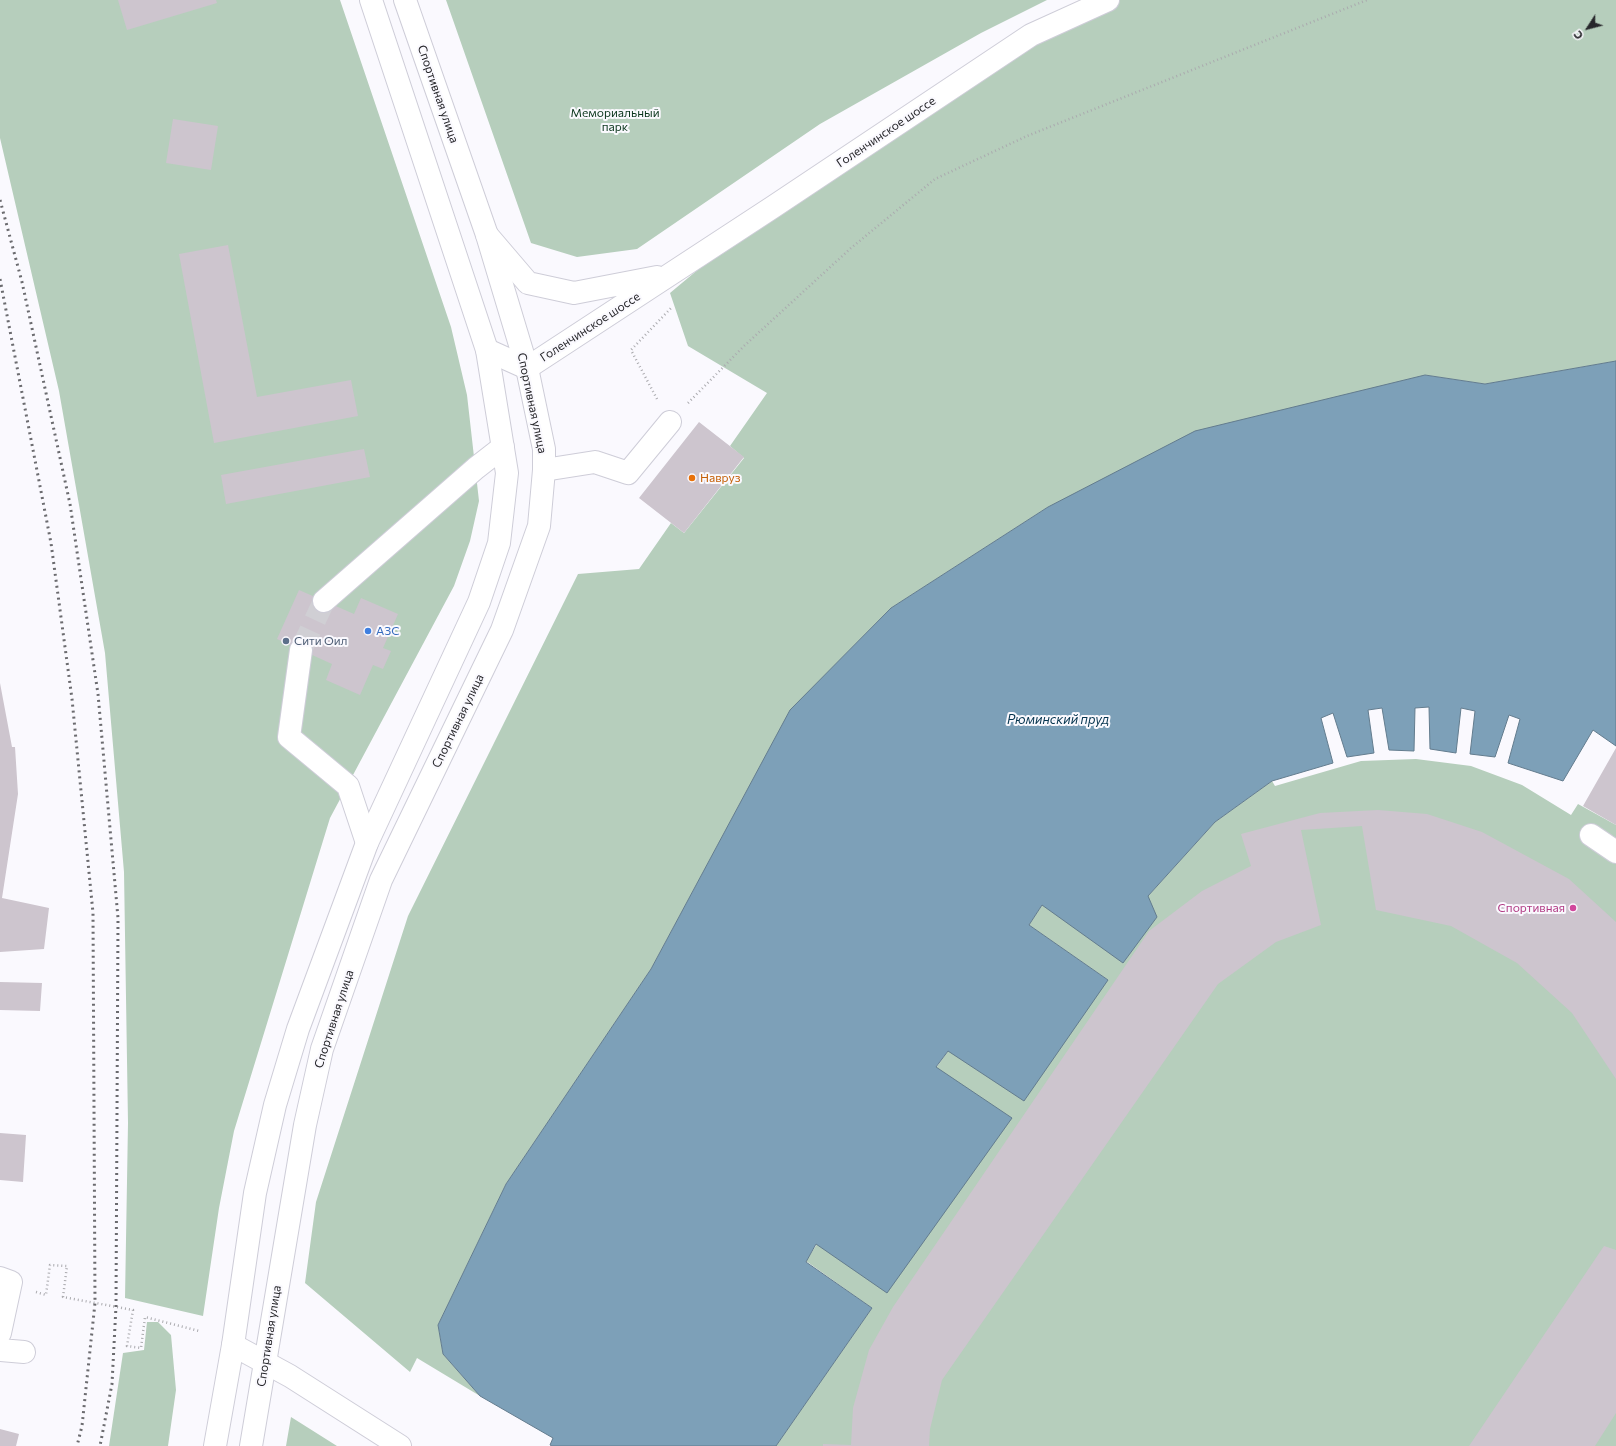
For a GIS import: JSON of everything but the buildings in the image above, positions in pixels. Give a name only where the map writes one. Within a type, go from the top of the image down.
[{"type":"main road","points":[[215,1446],[233,1344],[255,1193],[274,1105],[298,1028],[367,843],[479,602],[499,543],[507,473],[487,350],[371,0]]},
{"type":"main road","name":"Спортивная улица","points":[[251,1446],[305,1125],[322,1049],[381,880],[502,630],[539,526],[544,470],[544,449],[527,368],[487,234],[405,0]]},
{"type":"main road","name":"Голенчинское шоссе","points":[[487,350],[527,368],[670,275],[1030,35],[1108,0]]},
{"type":"main road","name":"Голенчинское шоссе","points":[[487,234],[528,282],[551,288],[574,293],[670,275]]},
{"type":"main road","points":[[544,470],[595,462],[628,473],[670,422]]},
{"type":"main road","points":[[324,601],[476,468],[503,447]]},
{"type":"main road","points":[[301,650],[288,738],[348,786],[367,843]]},
{"type":"main road","points":[[1591,836],[1616,852]]},
{"type":"main road","points":[[0,1278],[12,1282],[0,1333]]},
{"type":"main road","points":[[233,1344],[290,1376],[400,1446]]},
{"type":"main road","points":[[0,1350],[24,1352]]},
{"type":"path","points":[[675,304],[631,350],[670,422],[744,346],[817,279],[851,248],[935,180],[1027,136],[1367,0]]},
{"type":"path","points":[[46,1295],[50,1265],[68,1266],[63,1297],[133,1310],[127,1346],[140,1348],[145,1317],[199,1331]]},
{"type":"green space","points":[[0,0],[340,0],[451,327],[467,395],[479,501],[470,541],[454,586],[330,818],[234,1131],[219,1208],[203,1316],[125,1298],[128,1123],[124,872],[105,653],[59,391],[0,138]]},
{"type":"green space","name":"Мемориальный парк","points":[[446,0],[1047,0],[981,33],[820,124],[637,249],[577,257],[531,243]]},
{"type":"green space","points":[[1108,0],[1616,0],[1616,361],[1485,384],[1425,375],[1048,507],[891,608],[790,711],[651,969],[506,1184],[438,1325],[443,1354],[480,1396],[417,1358],[410,1372],[305,1283],[316,1202],[408,916],[578,574],[639,569],[671,523],[684,533],[744,458],[730,446],[767,393],[688,346],[670,293],[773,207]]},
{"type":"green space","points":[[1416,759],[1471,766],[1522,785],[1571,815],[1578,804],[1616,825],[1616,1446],[776,1446],[872,1308],[806,1261],[817,1244],[1011,1118],[936,1068],[948,1051],[1108,980],[1029,925],[1042,905],[1148,896],[1215,822],[1272,781],[1275,786],[1361,761]]},
{"type":"green space","points":[[147,1322],[158,1322],[171,1335],[176,1390],[168,1446],[109,1446],[123,1353],[144,1350]]},
{"type":"green space","points":[[291,1417],[337,1446],[286,1446]]},
{"type":"water","name":"Рюминский пруд","points":[[1616,361],[1616,746],[1593,730],[1563,781],[1508,763],[1520,719],[1509,715],[1495,757],[1470,754],[1475,711],[1461,708],[1456,753],[1430,749],[1429,707],[1415,708],[1414,751],[1389,750],[1382,708],[1368,710],[1374,753],[1347,757],[1333,713],[1321,718],[1333,763],[1272,781],[1215,822],[1148,896],[1157,917],[1123,963],[1042,905],[1029,925],[1108,980],[1024,1101],[948,1051],[936,1067],[1012,1118],[887,1293],[816,1244],[806,1262],[872,1308],[776,1446],[552,1446],[550,1445],[553,1438],[480,1396],[443,1354],[438,1325],[506,1184],[651,969],[790,710],[891,608],[1048,507],[1195,431],[1425,375],[1485,384]]},
{"type":"tunnel","points":[[301,650],[324,601]]},
{"type":"railway","points":[[0,200],[22,282],[70,504],[98,694],[118,918],[116,1306],[112,1384],[100,1446]]},
{"type":"railway","points":[[0,279],[51,543],[72,699],[93,913],[95,1303],[82,1426],[77,1446]]},
{"type":"place","name":"Навруз","points":[[692,478]]},
{"type":"place","name":"АЗС","points":[[368,631]]},
{"type":"place","name":"Сити Оил","points":[[286,641]]},
{"type":"place","name":"Спортивная","points":[[1573,908]]}]
